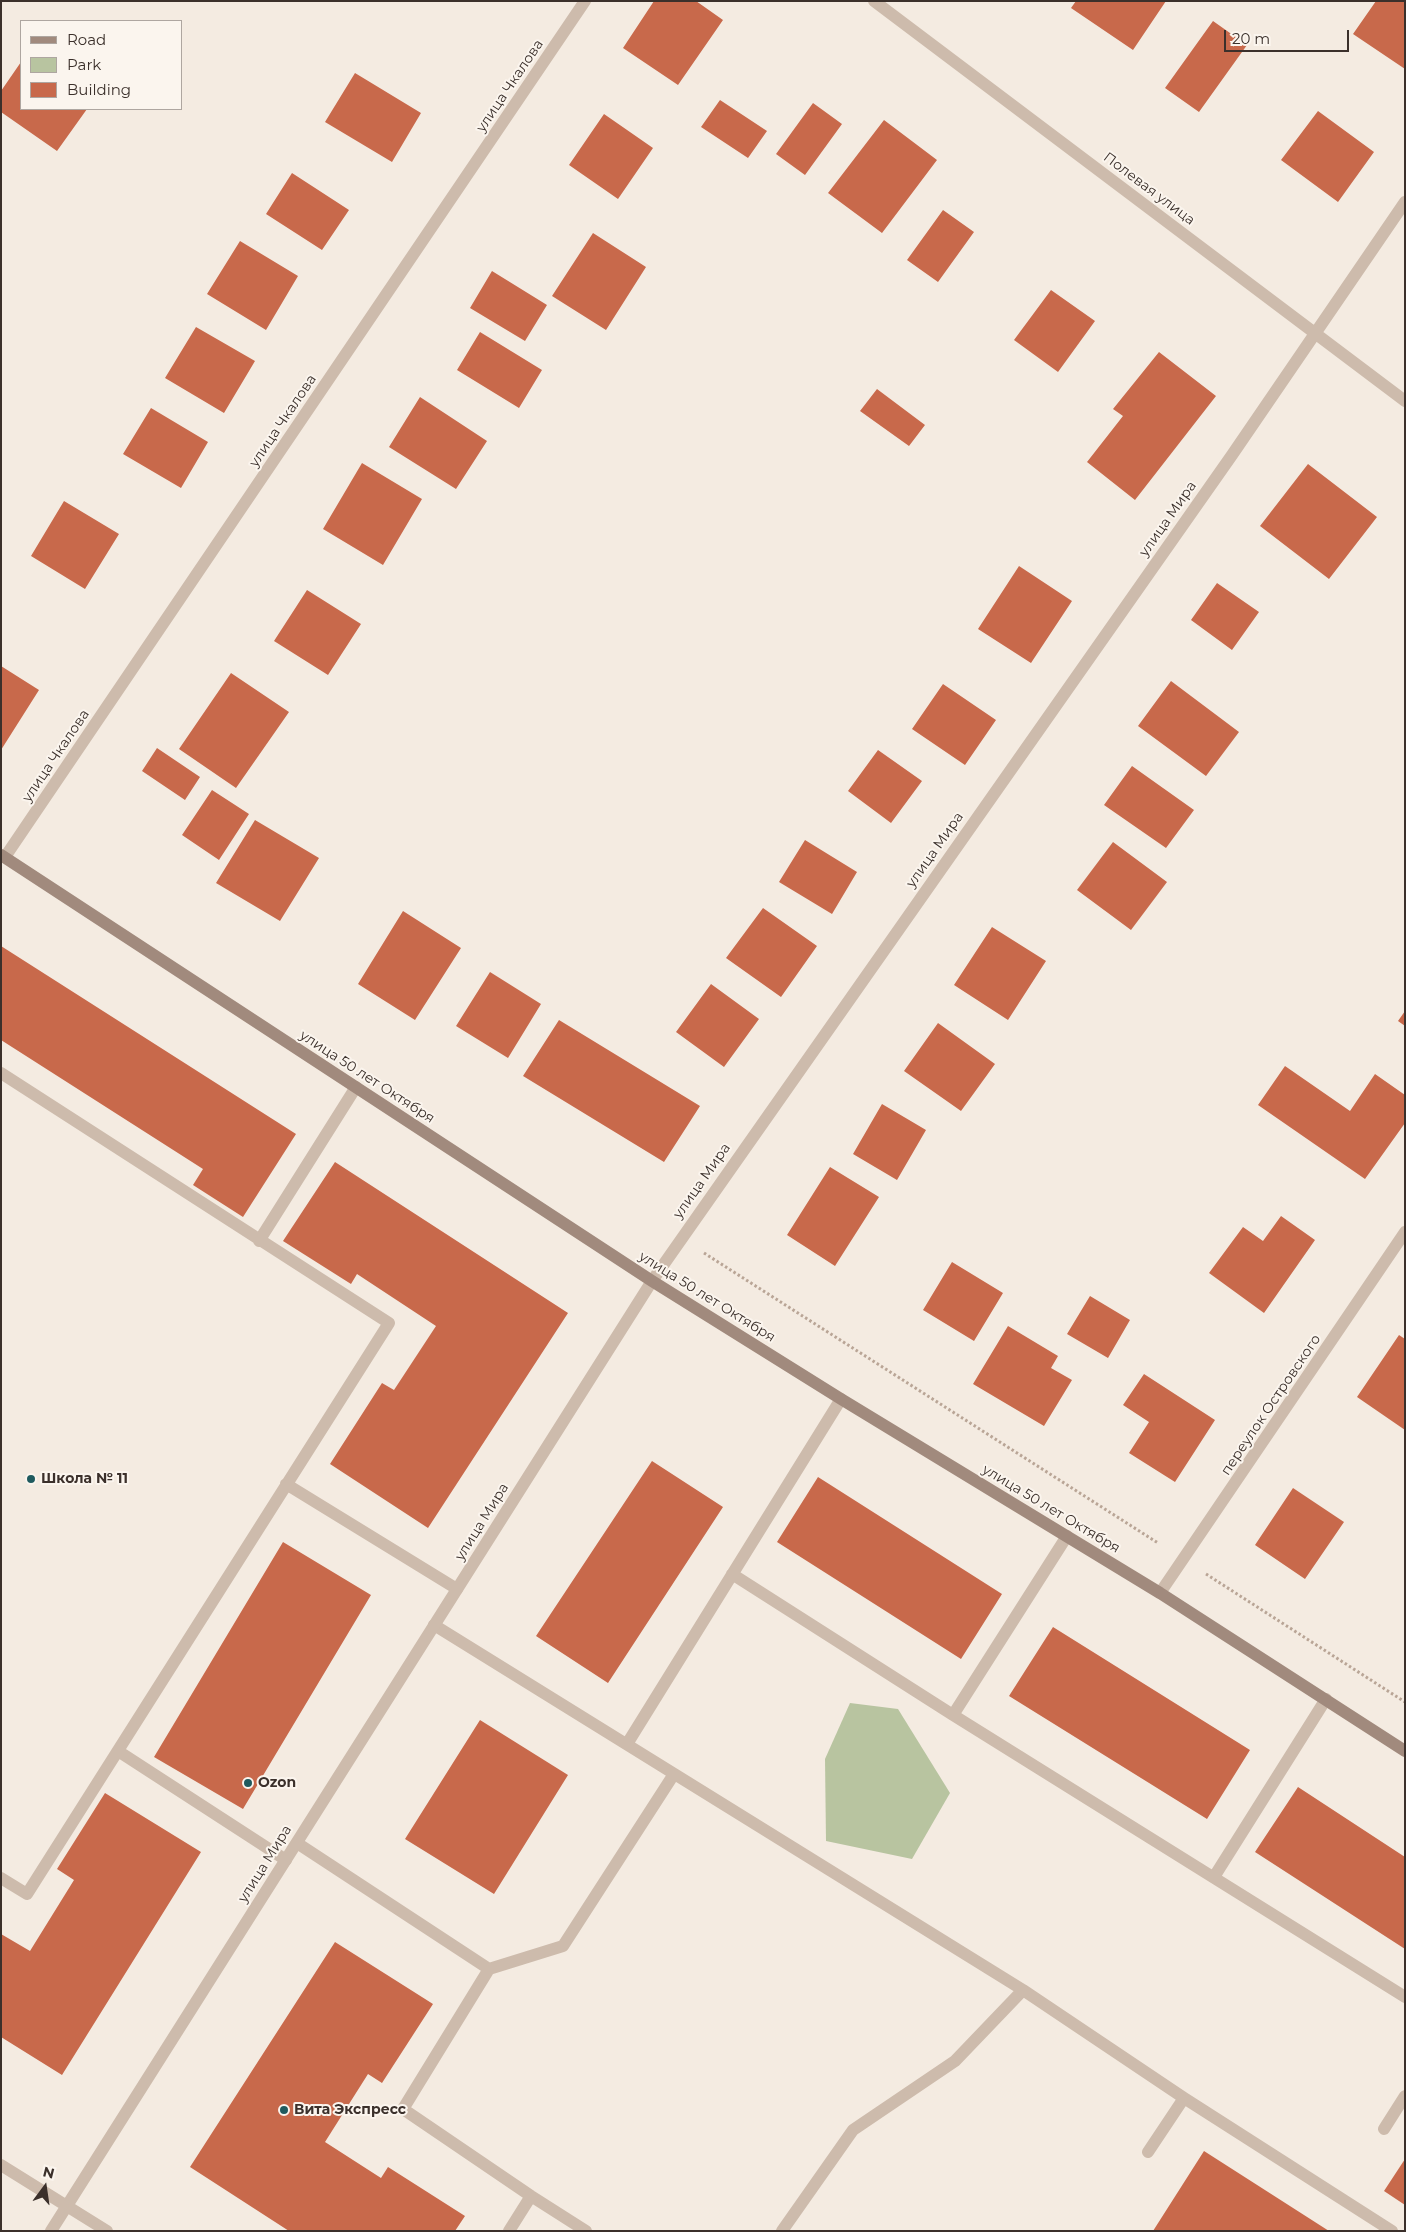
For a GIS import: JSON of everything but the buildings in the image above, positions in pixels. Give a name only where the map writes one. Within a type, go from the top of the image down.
[{"type":"main road","name":"улица 50 лет Октября","points":[[3,856],[652,1281],[841,1399],[1160,1593],[1405,1751]]},
{"type":"street","name":"улица Чкалова","points":[[3,856],[585,1]]},
{"type":"street","name":"Полевая улица","points":[[874,1],[1405,401]]},
{"type":"street","name":"улица Мира","points":[[51,2231],[652,1281],[1226,463],[1405,202]]},
{"type":"street","points":[[1,1073],[389,1323],[27,1894],[1,1878]]},
{"type":"street","points":[[259,1241],[356,1087]]},
{"type":"street","name":"переулок Островского","points":[[1160,1593],[1405,1232]]},
{"type":"street","points":[[627,1744],[841,1399]]},
{"type":"street","points":[[286,1484],[457,1590]]},
{"type":"street","points":[[953,1715],[1067,1536]]},
{"type":"street","points":[[732,1574],[953,1715],[1405,1997]]},
{"type":"street","points":[[434,1625],[1023,1990],[1184,2098],[1392,2231]]},
{"type":"street","points":[[1214,1877],[1326,1699]]},
{"type":"street","points":[[118,1751],[286,1860]]},
{"type":"street","points":[[586,2231],[403,2109],[489,1968],[562,1946],[674,1774]]},
{"type":"street","points":[[297,1843],[489,1968]]},
{"type":"street","points":[[782,2231],[853,2130],[955,2061],[1023,1990]]},
{"type":"street","points":[[1384,2129],[1405,2096]]},
{"type":"street","points":[[1148,2152],[1184,2098]]},
{"type":"street","points":[[1,2165],[107,2231]]},
{"type":"street","points":[[509,2231],[531,2196]]},
{"type":"path","points":[[681,1238],[1405,1702]]},
{"type":"green space","points":[[850,1703],[898,1709],[950,1793],[912,1859],[826,1841],[825,1759]]},
{"type":"place","name":"Школа № 11","points":[[31,1479]]},
{"type":"place","name":"Ozon","points":[[248,1783]]},
{"type":"place","name":"Вита Экспресс","points":[[284,2110]]}]
